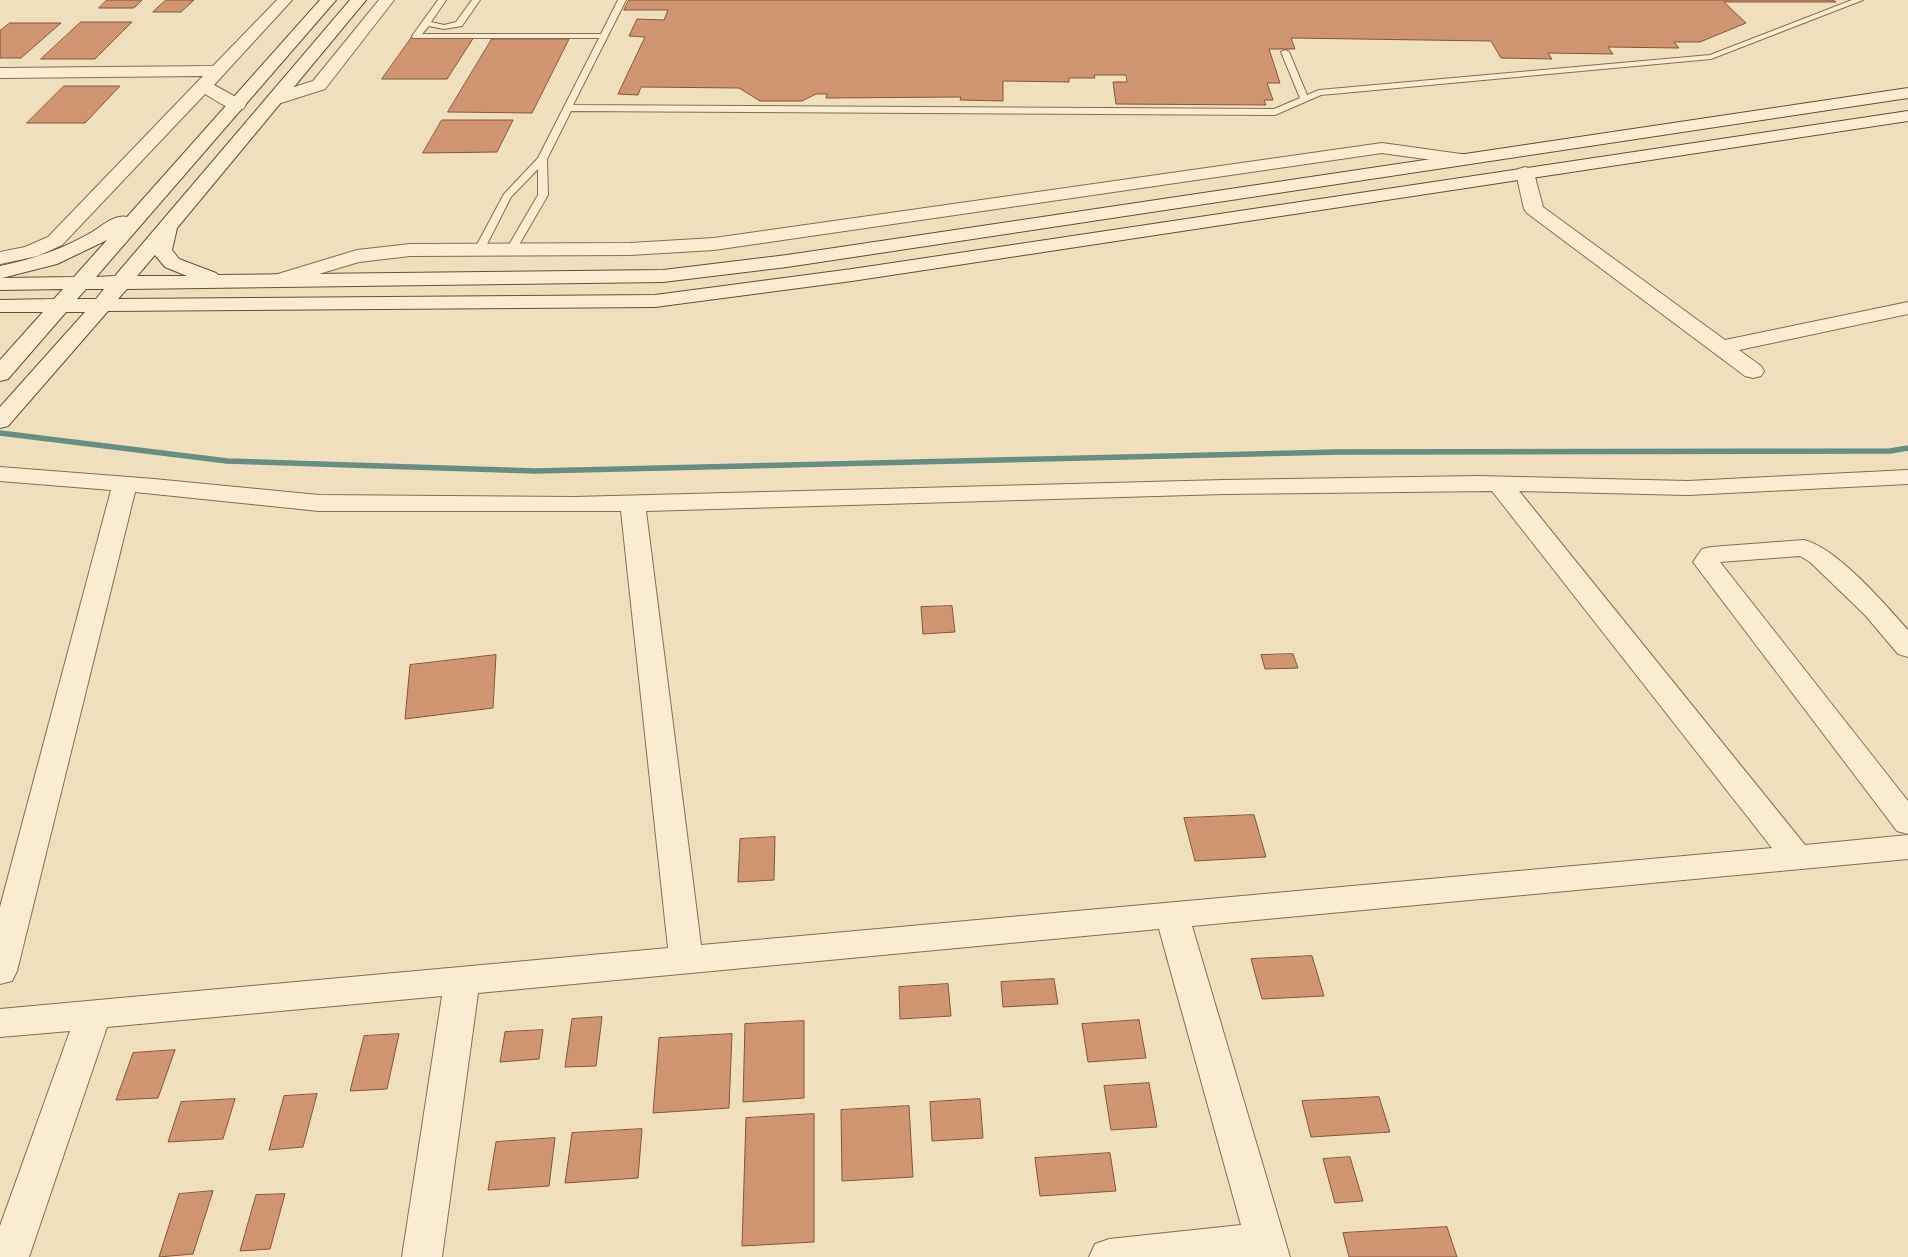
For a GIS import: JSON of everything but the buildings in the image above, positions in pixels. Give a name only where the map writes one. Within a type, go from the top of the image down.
[{"type":"street","points":[[0,258],[31,252],[55,241],[285,0]]},
{"type":"street","points":[[0,374],[328,0]]},
{"type":"street","points":[[0,421],[121,283],[358,0]]},
{"type":"street","points":[[275,99],[319,85],[387,0]]},
{"type":"street","points":[[0,73],[218,71]]},
{"type":"street","points":[[204,86],[237,105]]},
{"type":"street","points":[[0,284],[663,276],[788,261],[1908,93]]},
{"type":"street","points":[[0,306],[655,301],[862,273],[1908,116]]},
{"type":"street","points":[[275,281],[357,256],[410,250],[630,250],[714,244],[1382,148],[1461,159]]},
{"type":"street","points":[[1525,173],[1534,209],[1753,371]]},
{"type":"street","points":[[0,272],[55,259],[92,242],[149,206]]},
{"type":"street","points":[[167,228],[162,250],[172,263],[222,282]]},
{"type":"street","points":[[1720,347],[1908,308]]},
{"type":"street","points":[[0,474],[319,503],[564,505],[889,498],[1224,486],[1499,483],[1688,488],[1908,477]]},
{"type":"street","points":[[1499,483],[1797,857]]},
{"type":"street","points":[[0,972],[125,484]]},
{"type":"street","points":[[633,504],[686,960]]},
{"type":"street","points":[[1908,648],[1875,609],[1819,556],[1804,548],[1710,555],[1706,562],[1908,823]]},
{"type":"street","points":[[0,1023],[1908,847]]},
{"type":"street","points":[[1109,1257],[1267,1248],[1172,915]]},
{"type":"street","points":[[422,1257],[462,980]]},
{"type":"street","points":[[9,1257],[94,1014]]},
{"type":"lane","points":[[442,0],[416,36],[604,36]]},
{"type":"lane","points":[[427,23],[444,26],[460,24],[476,0]]},
{"type":"lane","points":[[479,250],[507,196],[542,159],[622,0]]},
{"type":"lane","points":[[568,108],[1274,112],[1319,93],[1711,57],[1859,0]]},
{"type":"lane","points":[[1285,52],[1305,99]]},
{"type":"lane","points":[[511,250],[543,196],[542,159]]},
{"type":"waterway","points":[[0,433],[227,461],[535,471],[1337,452],[1890,451],[1908,448]]}]
